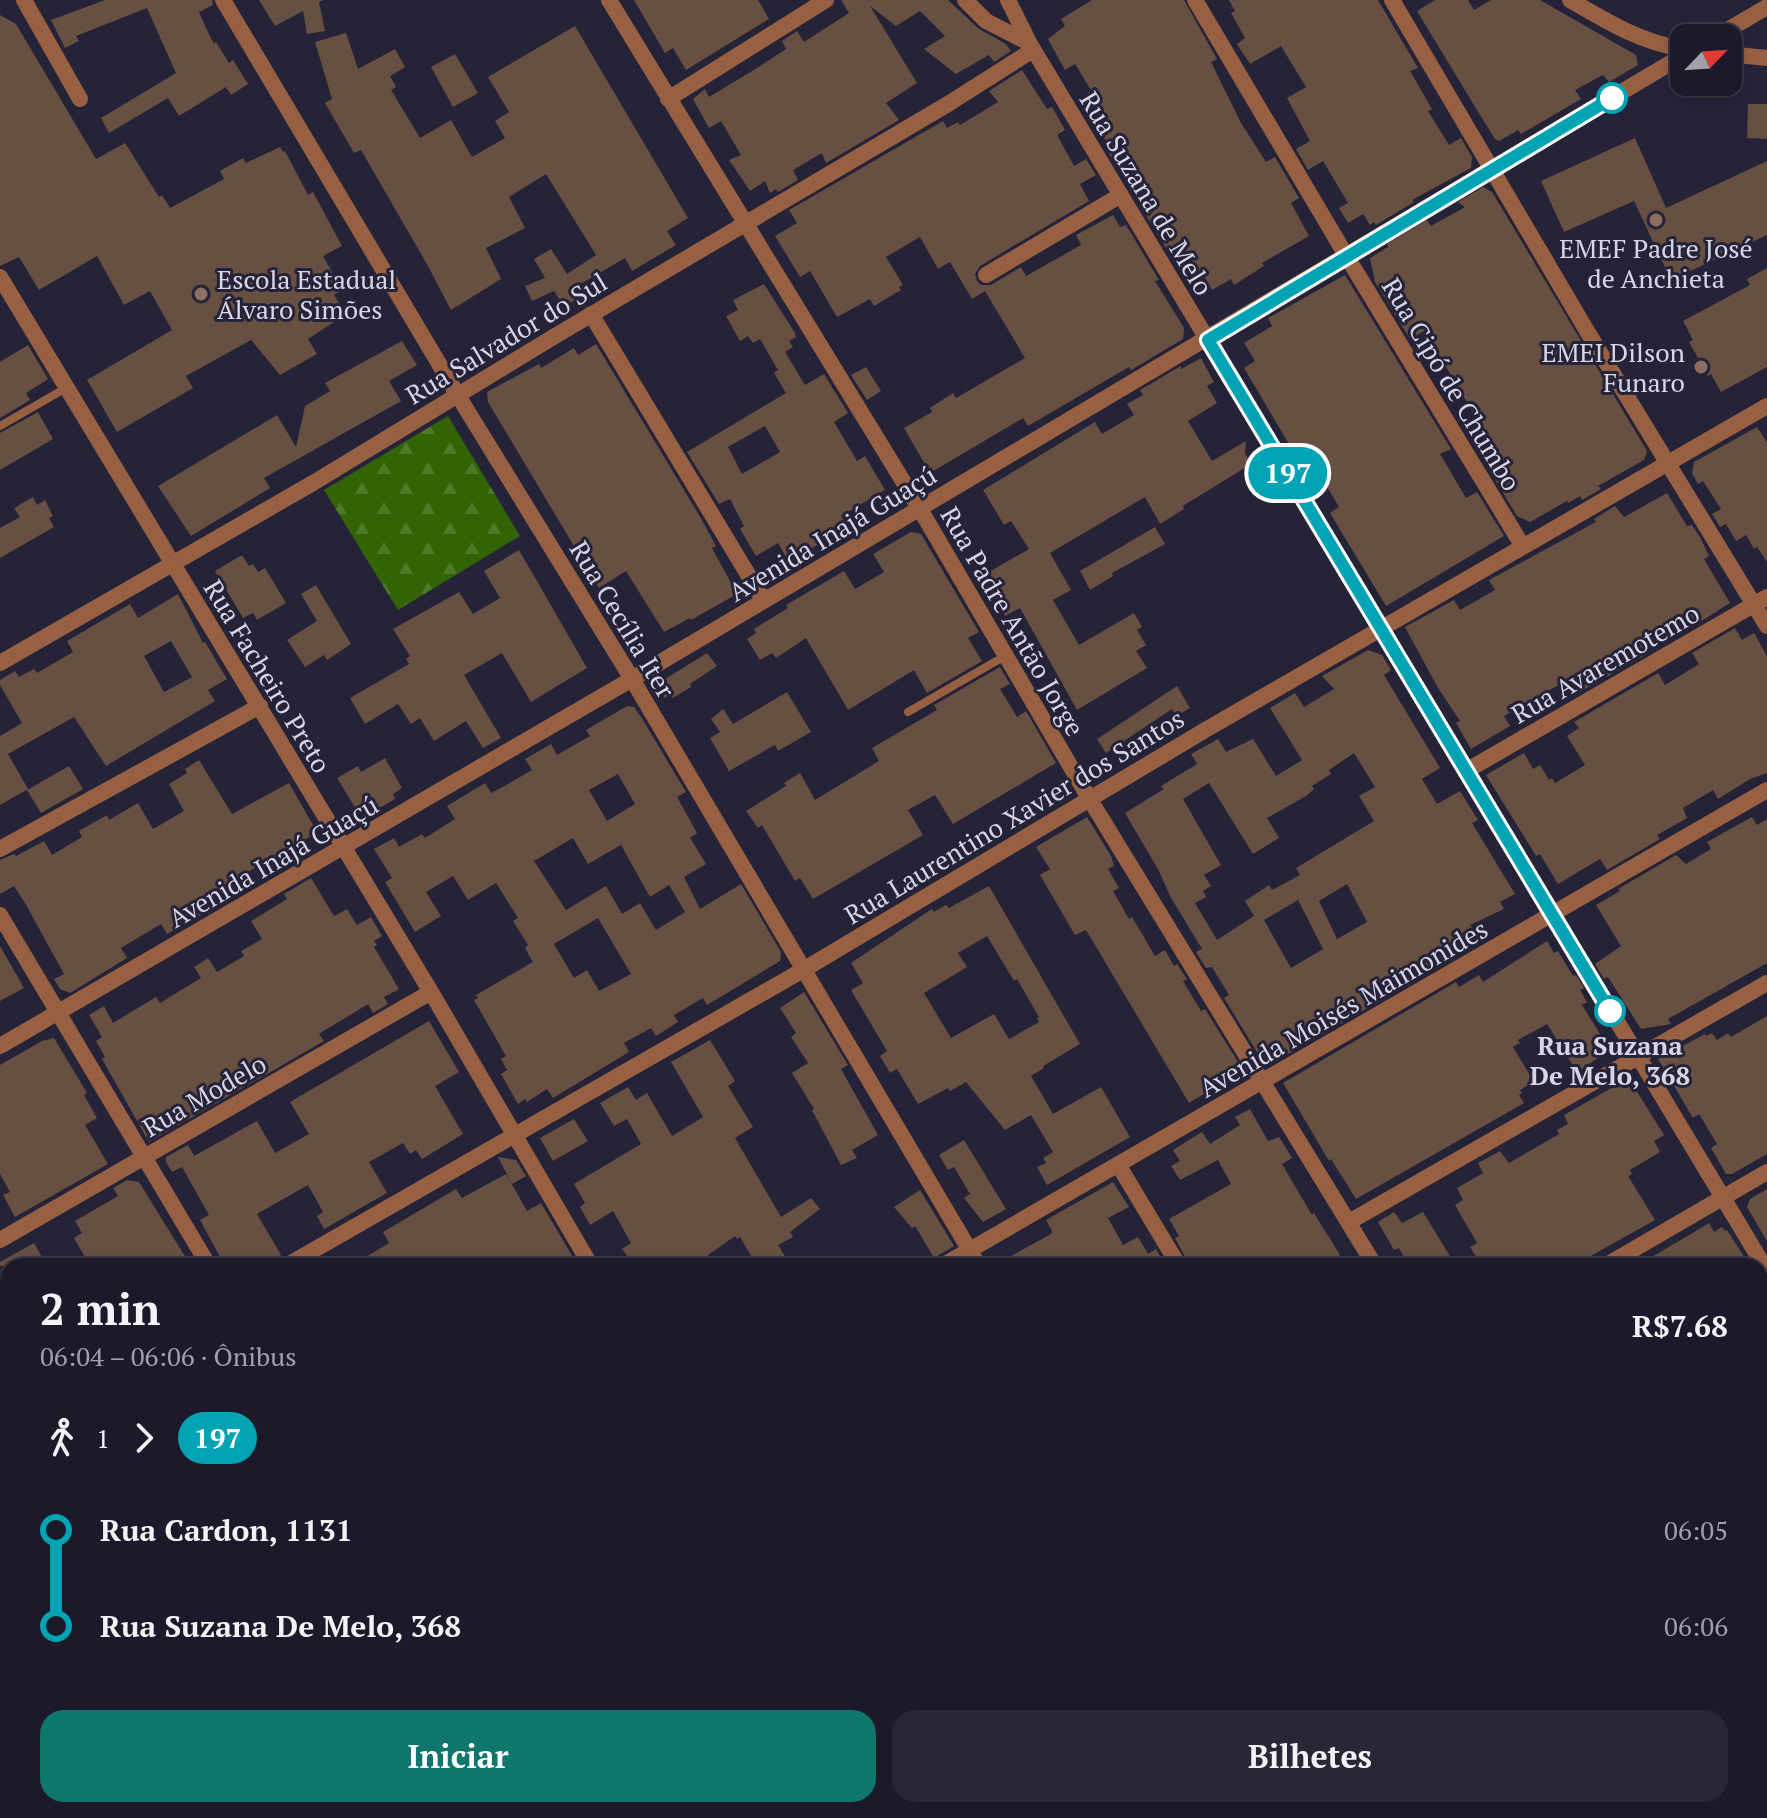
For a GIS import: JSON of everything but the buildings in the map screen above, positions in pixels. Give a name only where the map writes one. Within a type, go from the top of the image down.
[{"type":"street","points":[[24,0],[80,99]]},
{"type":"street","name":"Rua Cecília Iter","points":[[223,0],[457,394],[632,679],[974,1258]]},
{"type":"street","name":"Rua Padre Antão Jorge","points":[[609,0],[920,509],[1089,798],[1370,1258]]},
{"type":"street","points":[[668,99],[826,0]]},
{"type":"street","points":[[965,0],[986,21],[1032,47]]},
{"type":"street","name":"Rua Suzana de Melo","points":[[1008,0],[1032,47],[1759,1258]]},
{"type":"street","name":"Rua Cipó de Chumbo","points":[[1195,0],[1522,545]]},
{"type":"street","points":[[1392,0],[1668,464],[1760,601],[1767,626]]},
{"type":"street","points":[[1570,0],[1639,37],[1670,47]]},
{"type":"street","points":[[1738,24],[1767,7]]},
{"type":"street","name":"Rua Salvador do Sul","points":[[0,663],[313,483],[591,314],[948,104],[1032,47]]},
{"type":"street","points":[[1742,55],[1767,58]]},
{"type":"street","name":"Avenida Inajá Guaçú","points":[[0,1046],[632,679],[1670,63]]},
{"type":"street","points":[[986,275],[1121,195]]},
{"type":"street","name":"Rua Facheiro Preto","points":[[0,277],[431,992],[586,1258]]},
{"type":"street","points":[[591,314],[764,601]]},
{"type":"street","name":"Rua Laurentino Xavier dos Santos","points":[[300,1258],[803,970],[1380,627],[1767,406]]},
{"type":"street","name":"Rua Avaremotemo","points":[[1466,771],[1760,601]]},
{"type":"street","points":[[0,849],[260,706]]},
{"type":"street","name":"Avenida Moisés Maimonides","points":[[956,1258],[1767,790]]},
{"type":"street","points":[[0,915],[204,1258]]},
{"type":"street","points":[[1349,1222],[1767,983]]},
{"type":"street","name":"Rua Modelo","points":[[0,1240],[431,992]]},
{"type":"street","points":[[1119,1166],[1174,1258]]},
{"type":"street","points":[[1619,1258],[1767,1172]]},
{"type":"lane","points":[[0,426],[66,388]]},
{"type":"lane","points":[[908,712],[1006,655]]},
{"type":"green space","points":[[448,416],[520,536],[398,610],[324,490]]},
{"type":"bus line","name":"197","points":[[1610,1011],[1208,340],[1612,98]]},
{"type":"place","name":"EMEF Padre José de Anchieta","points":[[1656,220]]},
{"type":"place","name":"Escola Estadual Álvaro Simões","points":[[201,294]]},
{"type":"place","name":"EMEI Dilson Funaro","points":[[1701,367]]},
{"type":"place","name":"Rua Suzana De Melo, 368","points":[[1610,1011]]}]
